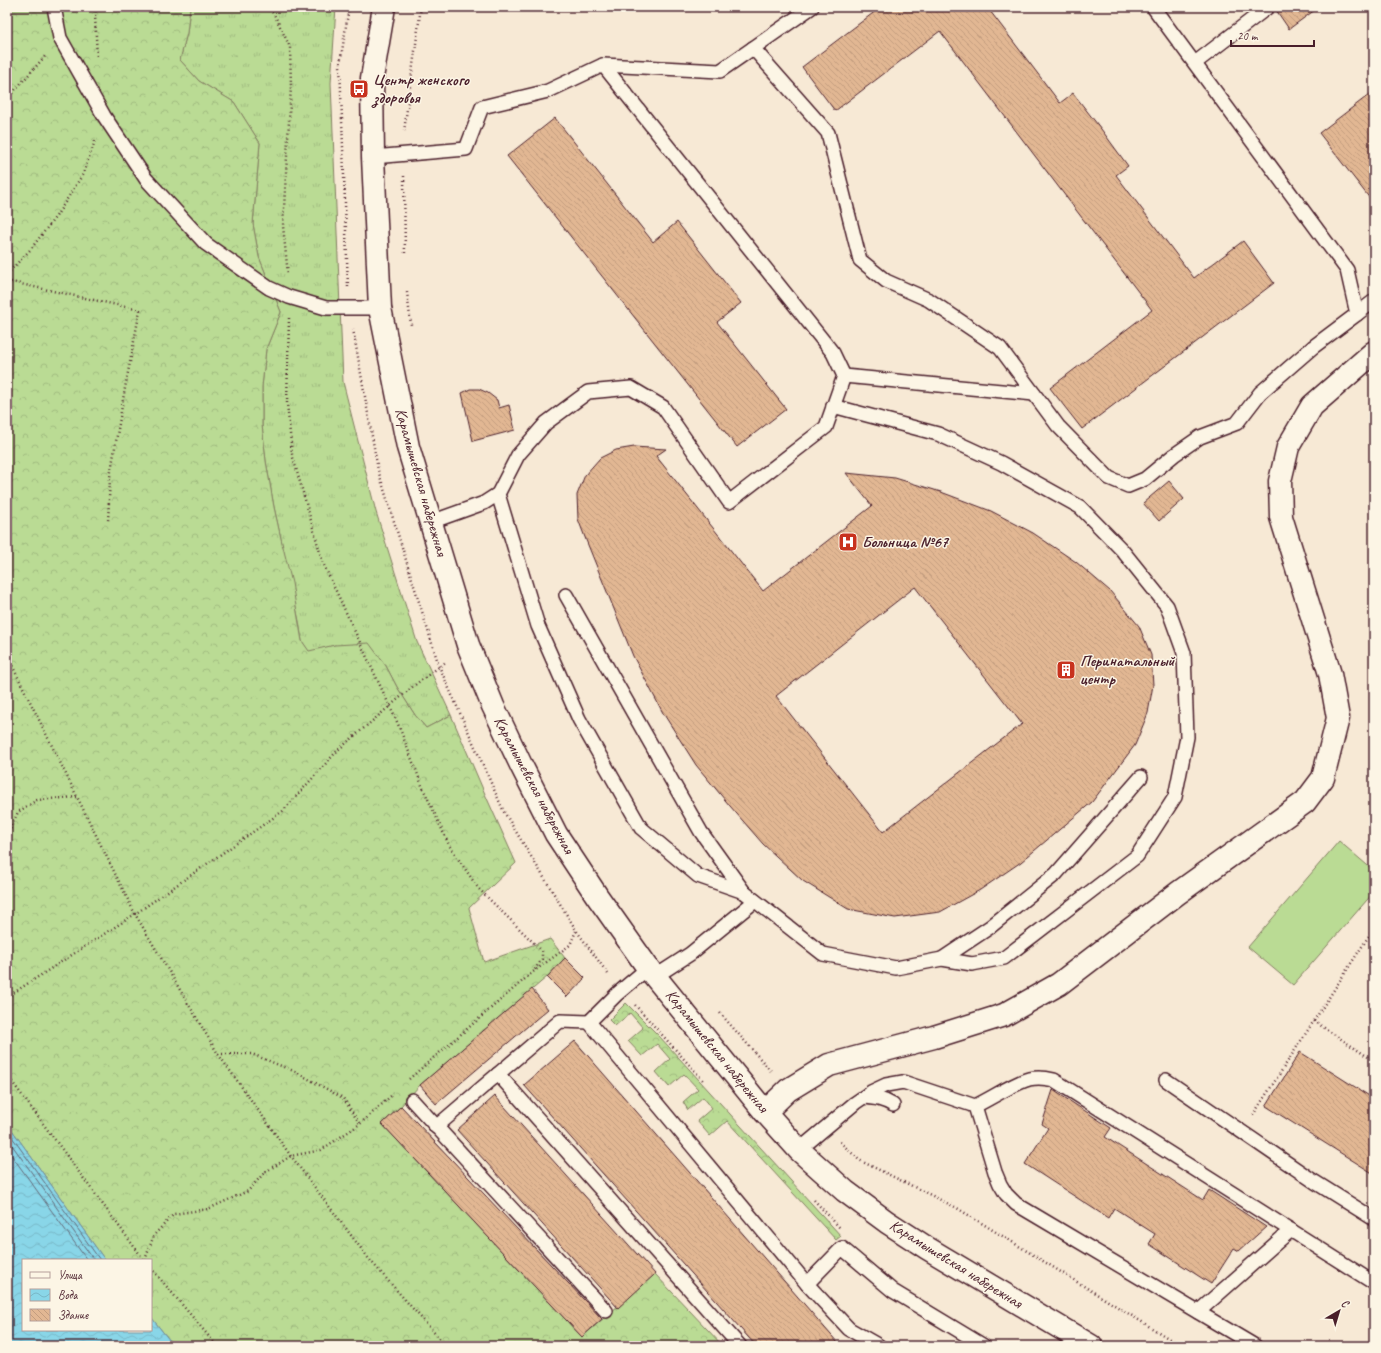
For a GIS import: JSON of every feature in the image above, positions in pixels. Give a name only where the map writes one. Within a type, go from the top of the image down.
[{"type":"street","name":"Карамышевская набережная","points":[[384,7],[372,78],[373,157],[380,308],[408,447],[468,645],[493,706],[556,834],[597,896],[652,972],[765,1112],[799,1150],[845,1191],[887,1222],[927,1248],[1091,1346]]},
{"type":"street","points":[[765,1112],[788,1090],[829,1064],[934,1037],[1004,1015],[1059,984],[1178,893],[1305,802],[1323,778],[1338,718],[1330,674],[1281,517],[1280,481],[1288,447],[1312,406],[1374,352]]},
{"type":"lane","points":[[54,7],[60,38],[104,116],[146,179],[206,244],[269,288],[289,297],[326,308],[380,308]]},
{"type":"lane","points":[[373,157],[466,149],[482,107],[548,90],[603,65],[720,71],[812,7]]},
{"type":"lane","points":[[1153,7],[1346,270],[1357,314]]},
{"type":"lane","points":[[1195,64],[1268,7]]},
{"type":"lane","points":[[753,48],[828,133],[860,260],[886,280],[930,300],[1000,348],[1058,426],[1109,478],[1128,486],[1145,479],[1174,454],[1200,437],[1237,423],[1260,393],[1313,347],[1374,301]]},
{"type":"lane","points":[[431,522],[484,503],[498,494],[518,455],[546,423],[588,392],[631,388],[663,407],[729,502],[826,427],[844,376],[833,353],[603,65]]},
{"type":"lane","points":[[844,376],[1034,394]]},
{"type":"lane","points":[[498,494],[538,626],[579,719],[641,828],[698,876],[744,892],[823,954],[896,968],[942,959],[972,964],[1004,958],[1137,856],[1175,797],[1187,737],[1184,652],[1167,606],[1122,550],[1080,507],[1001,463],[938,434],[833,406]]},
{"type":"lane","points":[[566,595],[701,832],[744,892]]},
{"type":"lane","points":[[942,959],[990,927],[1056,874],[1141,777]]},
{"type":"lane","points":[[589,1022],[622,991],[652,972],[690,954],[755,900]]},
{"type":"lane","points":[[436,1127],[560,1020],[589,1022],[807,1284],[849,1329],[879,1346]]},
{"type":"lane","points":[[498,1074],[740,1346]]},
{"type":"lane","points":[[799,1150],[864,1097],[886,1085],[903,1082],[975,1106],[1030,1079],[1043,1078],[1054,1080],[1374,1283]]},
{"type":"lane","points":[[1166,1080],[1315,1182],[1374,1219]]},
{"type":"lane","points":[[864,1097],[877,1098],[893,1105]]},
{"type":"lane","points":[[412,1100],[606,1311]]},
{"type":"lane","points":[[975,1106],[1000,1184],[1006,1194],[1016,1204],[1255,1346]]},
{"type":"lane","points":[[1198,1312],[1291,1230]]},
{"type":"lane","points":[[807,1284],[842,1248],[893,1291],[984,1346]]},
{"type":"path","points":[[266,7],[274,14],[290,47],[291,86],[283,226],[290,289],[287,403],[292,454],[323,563],[398,724],[423,788],[449,845],[478,888],[542,951],[542,959],[533,972]]},
{"type":"path","points":[[349,7],[340,64],[349,308],[378,470],[439,666],[504,812],[576,930],[612,980],[707,1084]]},
{"type":"path","points":[[404,131],[421,7]]},
{"type":"path","points":[[7,99],[60,38]]},
{"type":"path","points":[[7,274],[30,250],[57,215],[83,174],[104,116]]},
{"type":"path","points":[[404,176],[405,261]]},
{"type":"path","points":[[7,281],[140,310],[110,477],[108,523]]},
{"type":"path","points":[[406,284],[412,330]]},
{"type":"path","points":[[7,997],[135,914],[283,811],[338,750],[389,706],[468,645]]},
{"type":"path","points":[[7,655],[135,914],[218,1054],[369,1259],[446,1346]]},
{"type":"path","points":[[7,836],[18,812],[37,800],[78,797]]},
{"type":"path","points":[[1242,1132],[1374,928]]},
{"type":"path","points":[[404,1084],[533,972],[570,945],[576,930]]},
{"type":"path","points":[[717,1009],[788,1090]]},
{"type":"path","points":[[1314,1021],[1374,1061]]},
{"type":"path","points":[[218,1054],[252,1054],[296,1072],[343,1098],[360,1124]]},
{"type":"path","points":[[7,1075],[143,1259]]},
{"type":"path","points":[[144,1259],[154,1235],[174,1214],[208,1209],[248,1191],[265,1172],[292,1156],[321,1150],[360,1124],[393,1094]]},
{"type":"path","points":[[825,1128],[859,1160],[957,1208],[1181,1346]]},
{"type":"path","points":[[809,1194],[841,1230]]},
{"type":"path","points":[[152,1269],[216,1346]]},
{"type":"green space","points":[[7,7],[190,7],[187,33],[180,60],[199,81],[234,102],[260,143],[253,224],[259,257],[281,312],[266,349],[262,387],[262,425],[266,461],[274,507],[292,583],[302,641],[309,651],[335,645],[369,643],[386,666],[397,687],[415,715],[426,728],[451,715],[516,863],[469,908],[484,962],[550,939],[565,958],[547,977],[420,1085],[382,1124],[582,1337],[655,1274],[723,1346],[174,1346],[152,1318],[152,1259],[104,1259],[7,1123]]},
{"type":"green space","points":[[190,7],[336,7],[331,83],[343,382],[376,512],[417,642],[451,715],[426,728],[415,715],[397,687],[386,666],[335,645],[309,652],[302,641],[274,507],[266,461],[262,425],[262,387],[266,349],[281,312],[259,257],[253,224],[260,143],[234,102],[199,81],[180,60],[187,33]]},
{"type":"green space","points":[[1339,841],[1374,871],[1374,892],[1293,985],[1248,947]]},
{"type":"green space","points":[[626,1003],[659,1036],[841,1236],[836,1240],[727,1121],[710,1136],[697,1121],[712,1108],[703,1097],[688,1110],[683,1102],[698,1089],[684,1074],[669,1087],[656,1072],[670,1059],[657,1044],[642,1056],[628,1041],[643,1028],[630,1013],[615,1026],[609,1020]]},
{"type":"water","points":[[7,1123],[104,1259],[22,1259],[22,1331],[152,1331],[152,1318],[174,1346],[7,1346]]},
{"type":"building","points":[[881,7],[987,7],[1060,103],[1073,93],[1101,129],[1128,166],[1116,175],[1194,278],[1243,241],[1274,283],[1082,429],[1050,388],[1152,310],[940,31],[835,111],[802,67]]},
{"type":"building","points":[[1280,7],[1319,7],[1289,29],[1276,10]]},
{"type":"building","points":[[1374,91],[1374,198],[1371,200],[1319,133]]},
{"type":"building","points":[[555,118],[653,242],[677,222],[741,303],[717,322],[786,409],[737,447],[507,156]]},
{"type":"building","points":[[470,389],[479,389],[488,393],[497,400],[499,408],[509,405],[515,430],[473,441],[462,393]]},
{"type":"building","name":"Перинатальный центр","points":[[634,447],[666,449],[656,456],[763,591],[872,506],[846,473],[895,478],[941,492],[991,511],[1033,533],[1076,562],[1110,591],[1139,626],[1151,655],[1153,685],[1148,713],[1135,745],[1092,802],[1021,862],[980,890],[940,912],[895,918],[848,909],[803,881],[763,844],[730,806],[696,765],[663,713],[633,656],[578,519],[577,495],[585,475],[600,458],[616,450]],"holes":[[[915,587],[1022,724],[883,832],[776,696]]]},
{"type":"building","points":[[1169,481],[1184,499],[1159,521],[1143,503]]},
{"type":"building","points":[[565,958],[585,978],[567,997],[547,977]]},
{"type":"building","points":[[532,989],[548,1009],[436,1104],[420,1085]]},
{"type":"building","points":[[575,1041],[842,1346],[756,1346],[524,1085]]},
{"type":"building","points":[[1300,1052],[1374,1099],[1374,1174],[1266,1106]]},
{"type":"building","points":[[1053,1090],[1111,1128],[1105,1137],[1203,1200],[1209,1190],[1266,1227],[1239,1251],[1234,1248],[1211,1284],[1149,1244],[1155,1234],[1114,1208],[1108,1218],[1025,1164],[1048,1128],[1042,1124]]},
{"type":"building","points":[[495,1096],[655,1274],[618,1308],[457,1130]]},
{"type":"building","points":[[401,1106],[602,1319],[582,1337],[382,1124]]},
{"type":"place","name":"Центр женского здоровья","points":[[359,89]]},
{"type":"place","name":"Больница №67","points":[[848,542]]},
{"type":"place","name":"Перинатальный центр","points":[[1066,670]]}]
